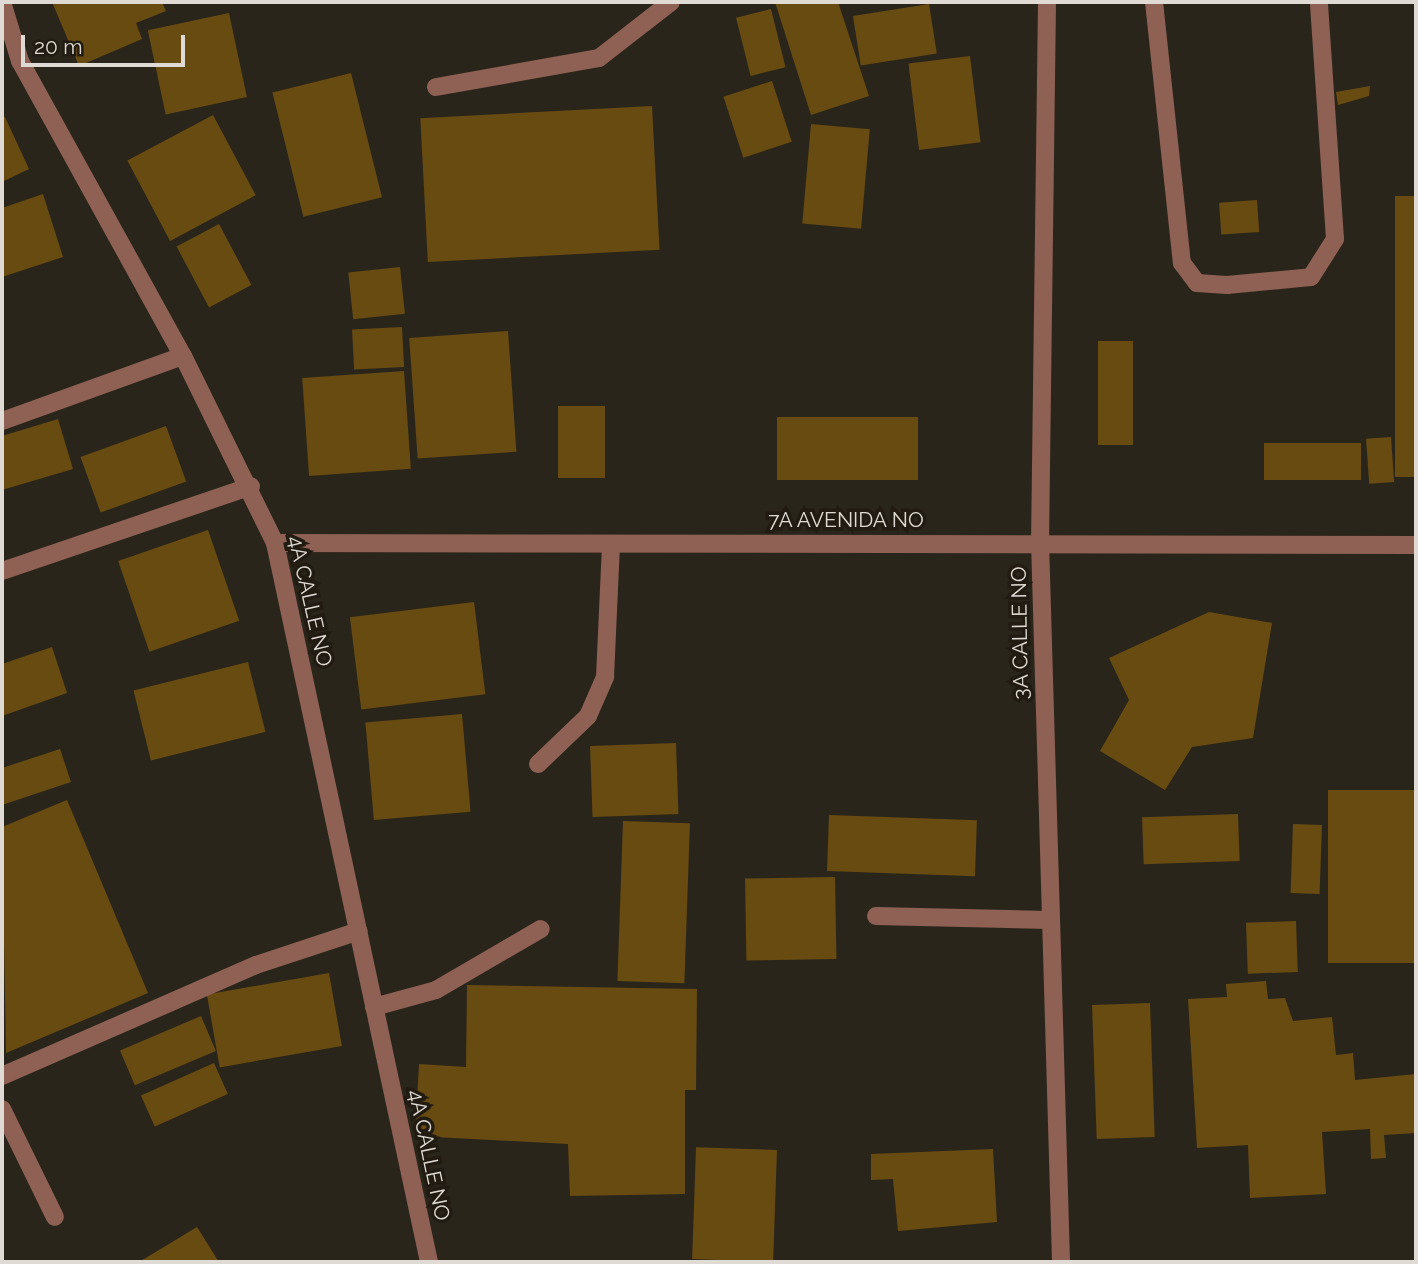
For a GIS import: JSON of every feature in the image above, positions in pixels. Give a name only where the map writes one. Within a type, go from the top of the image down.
[{"type":"street","name":"4A CALLE NO","points":[[2,2],[20,61],[183,356],[251,486],[275,543],[429,1262]]},
{"type":"street","points":[[436,87],[599,58],[671,2]]},
{"type":"street","name":"3A CALLE NO","points":[[1048,2],[1040,541],[1061,1262]]},
{"type":"street","points":[[1154,2],[1182,263],[1197,283],[1227,285],[1311,277],[1335,239],[1318,2]]},
{"type":"street","points":[[2,421],[183,356]]},
{"type":"street","points":[[2,571],[251,486]]},
{"type":"street","name":"7A AVENIDA NO","points":[[275,543],[1040,541],[1416,545]]},
{"type":"street","points":[[538,764],[588,716],[605,677],[611,544]]},
{"type":"street","points":[[876,916],[1049,920]]},
{"type":"street","points":[[374,1007],[436,990],[541,929]]},
{"type":"street","points":[[2,1076],[256,965],[359,931]]},
{"type":"street","points":[[2,1108],[55,1217]]},
{"type":"building","points":[[52,2],[162,2],[166,11],[136,23],[142,39],[79,66]]},
{"type":"building","points":[[775,2],[838,2],[869,96],[811,115]]},
{"type":"building","points":[[929,4],[937,53],[861,65],[853,16]]},
{"type":"building","points":[[771,9],[786,67],[751,76],[736,18]]},
{"type":"building","points":[[229,13],[247,97],[166,114],[148,30]]},
{"type":"building","points":[[970,56],[981,142],[919,150],[908,64]]},
{"type":"building","points":[[351,73],[382,197],[303,217],[272,93]]},
{"type":"building","points":[[772,81],[792,142],[743,158],[723,97]]},
{"type":"building","points":[[1370,86],[1369,96],[1338,105],[1336,92]]},
{"type":"building","points":[[652,106],[660,250],[428,262],[420,118]]},
{"type":"building","points":[[213,115],[256,195],[170,241],[127,161]]},
{"type":"building","points":[[5,117],[29,169],[2,182],[2,118]]},
{"type":"building","points":[[811,124],[870,129],[861,229],[802,224]]},
{"type":"building","points":[[43,194],[63,257],[2,277],[2,208]]},
{"type":"building","points":[[1395,196],[1416,196],[1416,477],[1395,477]]},
{"type":"building","points":[[1257,200],[1259,232],[1221,235],[1219,203]]},
{"type":"building","points":[[219,224],[251,285],[209,307],[177,247]]},
{"type":"building","points":[[400,267],[405,314],[353,319],[348,272]]},
{"type":"building","points":[[402,327],[404,367],[354,370],[352,330]]},
{"type":"building","points":[[508,331],[516,452],[418,459],[409,338]]},
{"type":"building","points":[[1098,341],[1133,341],[1133,445],[1098,445]]},
{"type":"building","points":[[404,371],[411,469],[309,476],[302,378]]},
{"type":"building","points":[[558,406],[605,406],[605,478],[558,478]]},
{"type":"building","points":[[777,417],[918,417],[918,480],[777,480]]},
{"type":"building","points":[[58,419],[73,469],[2,490],[2,436]]},
{"type":"building","points":[[166,426],[186,481],[101,513],[80,457]]},
{"type":"building","points":[[1391,437],[1394,482],[1369,484],[1366,439]]},
{"type":"building","points":[[1264,443],[1361,443],[1361,480],[1264,480]]},
{"type":"building","points":[[208,530],[239,621],[149,652],[118,561]]},
{"type":"building","points":[[474,602],[485,694],[361,710],[350,617]]},
{"type":"building","points":[[1209,612],[1272,623],[1253,738],[1192,747],[1165,790],[1100,751],[1129,700],[1109,658]]},
{"type":"building","points":[[52,647],[67,693],[2,716],[2,664]]},
{"type":"building","points":[[248,662],[265,732],[151,760],[134,691]]},
{"type":"building","points":[[462,714],[471,812],[374,820],[365,722]]},
{"type":"building","points":[[676,743],[678,814],[593,817],[590,746]]},
{"type":"building","points":[[60,749],[71,782],[2,805],[2,768]]},
{"type":"building","points":[[1328,790],[1416,790],[1416,963],[1328,963]]},
{"type":"building","points":[[67,800],[148,993],[6,1053],[2,827]]},
{"type":"building","points":[[1238,814],[1240,861],[1144,864],[1142,817]]},
{"type":"building","points":[[829,815],[977,820],[975,876],[827,871]]},
{"type":"building","points":[[623,821],[690,823],[684,983],[617,981]]},
{"type":"building","points":[[1293,824],[1322,825],[1320,894],[1291,893]]},
{"type":"building","points":[[835,877],[836,959],[746,961],[745,879]]},
{"type":"building","points":[[1296,921],[1298,972],[1248,974],[1246,923]]},
{"type":"building","points":[[329,973],[342,1046],[220,1067],[207,995]]},
{"type":"building","points":[[1266,981],[1268,999],[1285,998],[1293,1021],[1332,1017],[1336,1055],[1353,1053],[1355,1080],[1416,1074],[1416,1133],[1384,1135],[1386,1158],[1371,1159],[1370,1129],[1322,1132],[1326,1194],[1250,1198],[1248,1145],[1197,1148],[1188,999],[1227,997],[1226,984]]},
{"type":"building","points":[[467,985],[697,989],[696,1090],[685,1090],[685,1194],[570,1196],[568,1144],[415,1136],[419,1064],[466,1067]]},
{"type":"building","points":[[1150,1003],[1155,1137],[1097,1139],[1092,1005]]},
{"type":"building","points":[[201,1016],[216,1051],[135,1085],[120,1050]]},
{"type":"building","points":[[214,1063],[228,1094],[155,1127],[141,1096]]},
{"type":"building","points":[[696,1147],[777,1150],[773,1262],[692,1259]]},
{"type":"building","points":[[993,1149],[997,1222],[898,1231],[893,1179],[871,1180],[871,1154]]},
{"type":"building","points":[[197,1227],[219,1262],[139,1262]]}]
